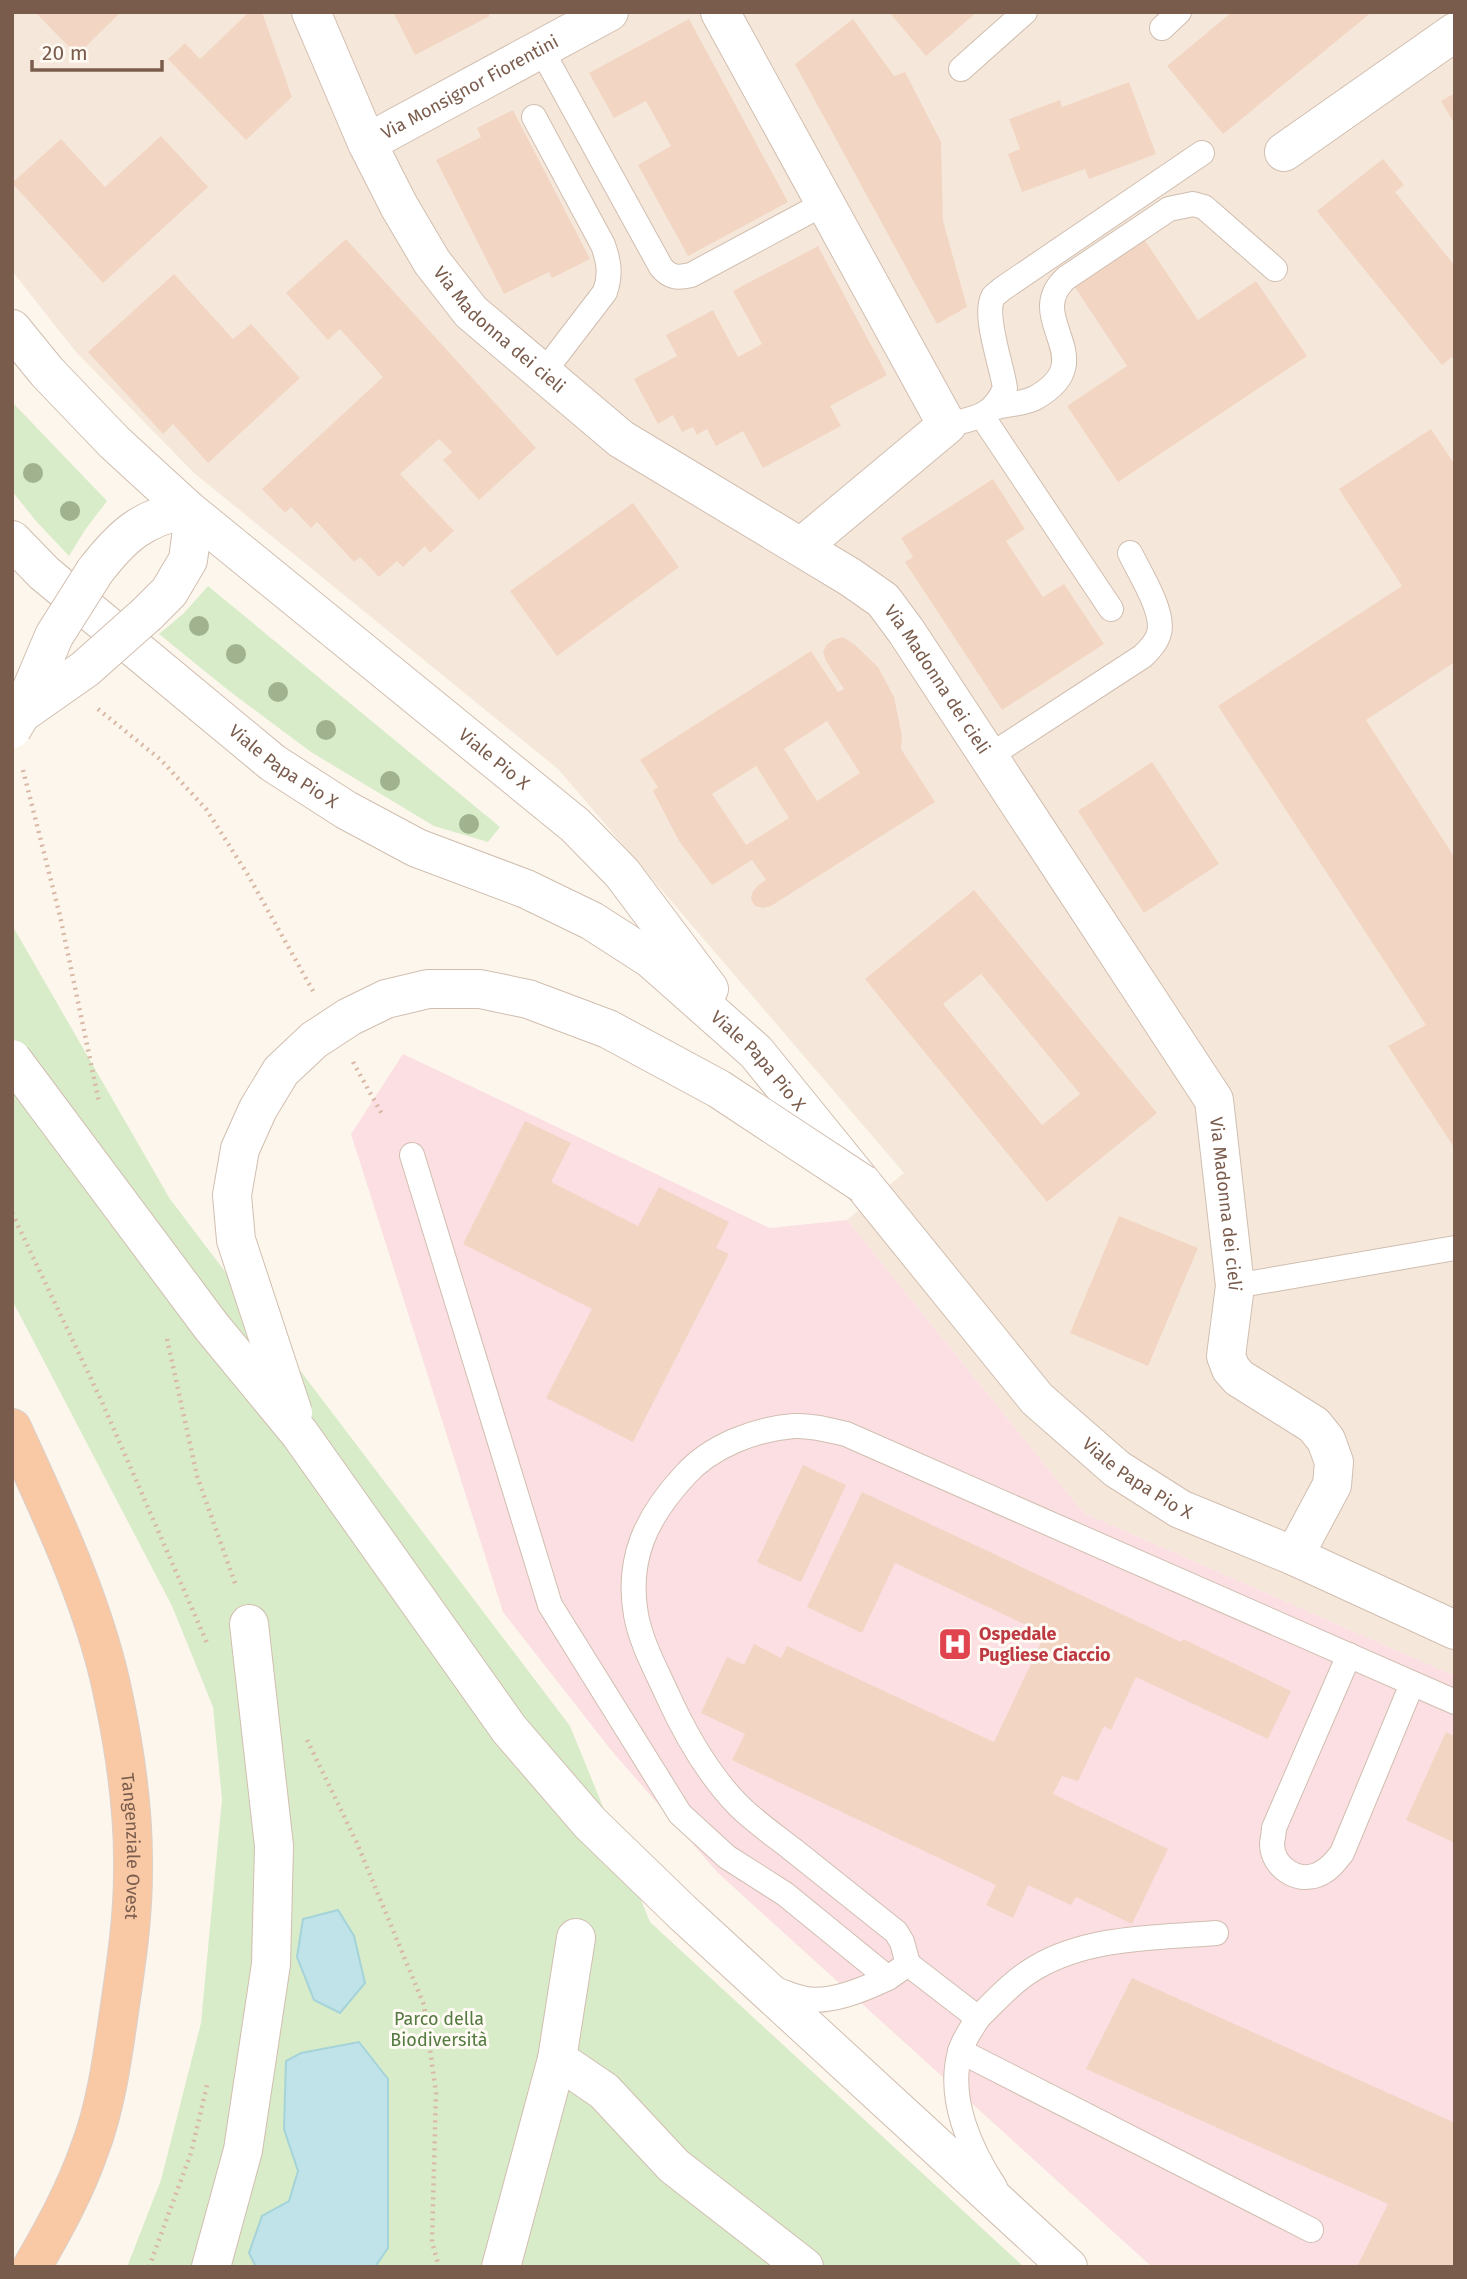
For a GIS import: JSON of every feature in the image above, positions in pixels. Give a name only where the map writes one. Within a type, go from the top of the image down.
[{"type":"highway","name":"Tangenziale Ovest","points":[[12,1428],[61,1538],[92,1621],[114,1697],[127,1775],[133,1872],[127,1957],[111,2067],[91,2148],[54,2229],[32,2267]]},
{"type":"street","name":"Via Madonna dei cieli","points":[[311,12],[367,143],[399,206],[432,262],[471,312],[621,439],[850,577],[883,600],[1214,1100],[1236,1286],[1226,1356],[1231,1369],[1239,1378],[1314,1425],[1326,1440],[1334,1462],[1332,1485],[1294,1556]]},
{"type":"street","name":"Via Monsignor Fiorentini","points":[[367,143],[609,12]]},
{"type":"street","points":[[720,12],[825,203],[974,416],[801,547]]},
{"type":"street","points":[[1284,152],[1455,32]]},
{"type":"street","name":"Viale Pio X","points":[[12,329],[47,372],[114,442],[187,509],[575,825],[622,873],[756,1052]]},
{"type":"street","points":[[187,509],[192,530],[188,560],[169,592],[85,669],[17,722],[54,636],[94,571],[116,544],[136,528],[163,514],[187,509]]},
{"type":"street","name":"Viale Papa Pio X","points":[[12,540],[44,573],[273,763],[346,810],[417,848],[526,889],[592,921],[651,960],[756,1052],[1037,1399],[1117,1469],[1180,1509],[1294,1556],[1455,1630]]},
{"type":"street","points":[[300,1434],[236,1240],[232,1195],[240,1149],[258,1109],[281,1071],[314,1040],[349,1017],[386,999],[428,989],[481,989],[528,999],[608,1029],[719,1089],[863,1184]]},
{"type":"street","points":[[12,1059],[211,1326],[300,1434],[509,1729],[590,1822],[682,1913],[1068,2267]]},
{"type":"street","points":[[211,2267],[243,2150],[271,1964],[274,1846],[249,1624]]},
{"type":"street","points":[[501,2267],[557,2059],[576,1938]]},
{"type":"street","points":[[557,2059],[604,2091],[674,2166],[804,2267]]},
{"type":"lane","points":[[961,69],[1026,12]]},
{"type":"lane","points":[[541,49],[661,267],[668,275],[679,278],[691,275],[825,203]]},
{"type":"lane","points":[[534,117],[603,245],[610,277],[605,292],[543,373]]},
{"type":"lane","points":[[974,416],[1004,388],[991,321],[993,297],[1202,153]]},
{"type":"lane","points":[[974,416],[1033,399],[1056,383],[1065,365],[1051,306],[1057,286],[1169,209],[1193,204],[1204,207],[1275,269]]},
{"type":"lane","points":[[974,416],[1111,610]]},
{"type":"lane","points":[[988,757],[1143,656],[1153,646],[1160,632],[1156,606],[1130,553]]},
{"type":"lane","points":[[412,1155],[550,1605],[680,1814],[727,1857],[898,1971],[978,2018]]},
{"type":"lane","points":[[1236,1286],[1455,1248]]},
{"type":"lane","points":[[898,1971],[902,1941],[896,1931],[739,1807],[712,1776],[674,1709],[646,1647],[636,1616],[633,1583],[637,1553],[647,1524],[694,1465],[726,1445],[757,1433],[794,1426],[819,1427],[846,1434],[1455,1702]]},
{"type":"lane","points":[[1349,1655],[1274,1828],[1272,1847],[1277,1862],[1286,1871],[1300,1877],[1316,1876],[1331,1867],[1342,1853],[1412,1684]]},
{"type":"lane","points":[[1015,2218],[984,2169],[962,2118],[955,2086],[960,2050],[978,2018],[1013,1984],[1035,1968],[1060,1956],[1096,1945],[1216,1933]]},
{"type":"lane","points":[[759,1983],[805,1999],[834,1998],[864,1989],[898,1971]]},
{"type":"lane","points":[[960,2050],[1311,2230]]},
{"type":"path","points":[[96,707],[161,760],[206,809],[248,875],[317,998]]},
{"type":"path","points":[[22,768],[60,916],[99,1105]]},
{"type":"path","points":[[350,1057],[383,1116]]},
{"type":"path","points":[[12,1213],[102,1402],[207,1643]]},
{"type":"path","points":[[166,1336],[197,1476],[249,1624]]},
{"type":"path","points":[[303,1732],[356,1841],[424,2005],[436,2093],[432,2242],[439,2267]]},
{"type":"path","points":[[149,2267],[191,2153],[209,2077]]},
{"type":"shaded area","points":[[12,12],[1455,12],[1455,1676],[1084,1513],[847,1220],[904,1173],[558,769],[194,473],[76,352],[12,271]]},
{"type":"shaded area","name":"Ospedale Pugliese Ciaccio","points":[[403,1054],[770,1228],[847,1220],[1084,1513],[1455,1676],[1455,2267],[1152,2267],[718,1873],[611,1750],[503,1612],[351,1134]]},
{"type":"green space","points":[[12,402],[107,501],[69,556],[12,491]]},
{"type":"green space","points":[[208,586],[500,827],[488,842],[434,826],[311,752],[159,634],[184,613]]},
{"type":"green space","name":"Parco della Biodiversità","points":[[12,925],[170,1199],[570,1726],[650,1922],[1024,2267],[127,2267],[161,2180],[201,2023],[222,1799],[213,1707],[172,1606],[12,1300]]},
{"type":"water","points":[[338,1910],[354,1936],[365,1983],[340,2013],[314,2000],[297,1957],[303,1919]]},
{"type":"water","points":[[359,2042],[388,2079],[388,2248],[375,2267],[256,2267],[249,2253],[262,2216],[289,2201],[298,2171],[284,2129],[286,2061],[301,2053]]},
{"type":"building","points":[[35,12],[121,12],[77,55]]},
{"type":"building","points":[[249,12],[262,12],[292,97],[246,140],[168,59],[185,43],[200,59]]},
{"type":"building","points":[[393,12],[488,12],[490,16],[415,55]]},
{"type":"building","points":[[889,12],[977,12],[926,56]]},
{"type":"building","points":[[1232,12],[1372,12],[1223,134],[1167,66]]},
{"type":"building","points":[[689,19],[788,202],[688,256],[638,165],[671,146],[646,101],[614,118],[589,73]]},
{"type":"building","points":[[853,19],[894,76],[905,72],[941,142],[943,221],[967,307],[937,324],[795,64]]},
{"type":"building","points":[[1129,82],[1156,154],[1089,179],[1085,169],[1022,192],[1008,154],[1020,149],[1009,119],[1060,100],[1062,107]]},
{"type":"building","points":[[1455,93],[1455,125],[1441,101]]},
{"type":"building","points":[[513,110],[590,259],[552,278],[549,272],[504,294],[436,160],[481,137],[477,128]]},
{"type":"building","points":[[161,136],[208,187],[103,283],[12,183],[61,139],[105,187]]},
{"type":"building","points":[[1383,159],[1404,185],[1395,192],[1455,266],[1455,355],[1442,365],[1317,211]]},
{"type":"building","points":[[346,239],[536,448],[479,500],[443,460],[452,452],[439,439],[400,474],[454,531],[430,553],[425,546],[403,567],[397,561],[379,577],[360,557],[354,562],[317,522],[311,528],[291,507],[285,513],[262,489],[383,377],[340,329],[328,340],[286,293]]},
{"type":"building","points":[[1144,239],[1198,320],[1256,281],[1307,356],[1118,482],[1067,406],[1127,366],[1074,286]]},
{"type":"building","points":[[818,246],[887,375],[830,406],[841,426],[763,468],[743,431],[716,446],[707,429],[697,435],[693,427],[682,432],[673,415],[658,424],[634,379],[677,356],[666,335],[713,310],[738,357],[762,344],[733,291]]},
{"type":"building","points":[[174,274],[233,339],[251,324],[300,378],[208,463],[173,424],[163,434],[88,352]]},
{"type":"building","points":[[1431,429],[1455,465],[1455,662],[1366,720],[1455,858],[1455,1149],[1388,1046],[1426,1025],[1218,706],[1402,586],[1339,489]]},
{"type":"building","points":[[993,479],[1025,529],[1006,541],[1043,597],[1064,584],[1104,644],[1002,710],[905,562],[913,557],[901,538]]},
{"type":"building","points":[[633,503],[679,567],[557,656],[510,591]]},
{"type":"building","points":[[843,637],[854,644],[878,667],[894,697],[902,736],[901,749],[935,802],[771,906],[755,906],[751,899],[752,893],[766,880],[752,860],[712,885],[679,841],[653,791],[658,787],[640,760],[811,651],[838,692],[844,689],[823,652],[827,644]],"holes":[[[827,721],[860,773],[817,801],[784,749]],[[756,766],[789,818],[746,845],[712,794]]]},
{"type":"building","points":[[1152,762],[1219,864],[1144,913],[1078,811]]},
{"type":"building","points":[[974,890],[1157,1113],[1047,1202],[865,979]],"holes":[[[981,974],[1080,1094],[1042,1125],[943,1004]]]},
{"type":"building","points":[[525,1121],[571,1143],[551,1182],[638,1226],[659,1187],[729,1222],[716,1248],[729,1254],[633,1442],[546,1398],[592,1309],[463,1244]]},
{"type":"building","points":[[1119,1216],[1198,1248],[1148,1366],[1070,1333]]},
{"type":"building","points":[[803,1465],[846,1485],[801,1582],[757,1562]]},
{"type":"building","points":[[862,1492],[1291,1691],[1268,1739],[1136,1677],[1111,1730],[1104,1726],[1078,1781],[1062,1776],[1053,1794],[1168,1849],[1132,1924],[1076,1897],[1071,1905],[1028,1885],[1013,1918],[986,1905],[996,1885],[732,1760],[745,1734],[701,1713],[727,1657],[744,1665],[754,1644],[781,1658],[787,1646],[994,1742],[1045,1634],[895,1563],[862,1633],[807,1607]]},
{"type":"building","points":[[1446,1732],[1455,1736],[1455,1843],[1406,1820]]},
{"type":"building","points":[[1132,1978],[1455,2123],[1455,2267],[1357,2267],[1388,2204],[1086,2069]]},
{"type":"place","name":"Ospedale Pugliese Ciaccio","points":[[955,1644]]}]
